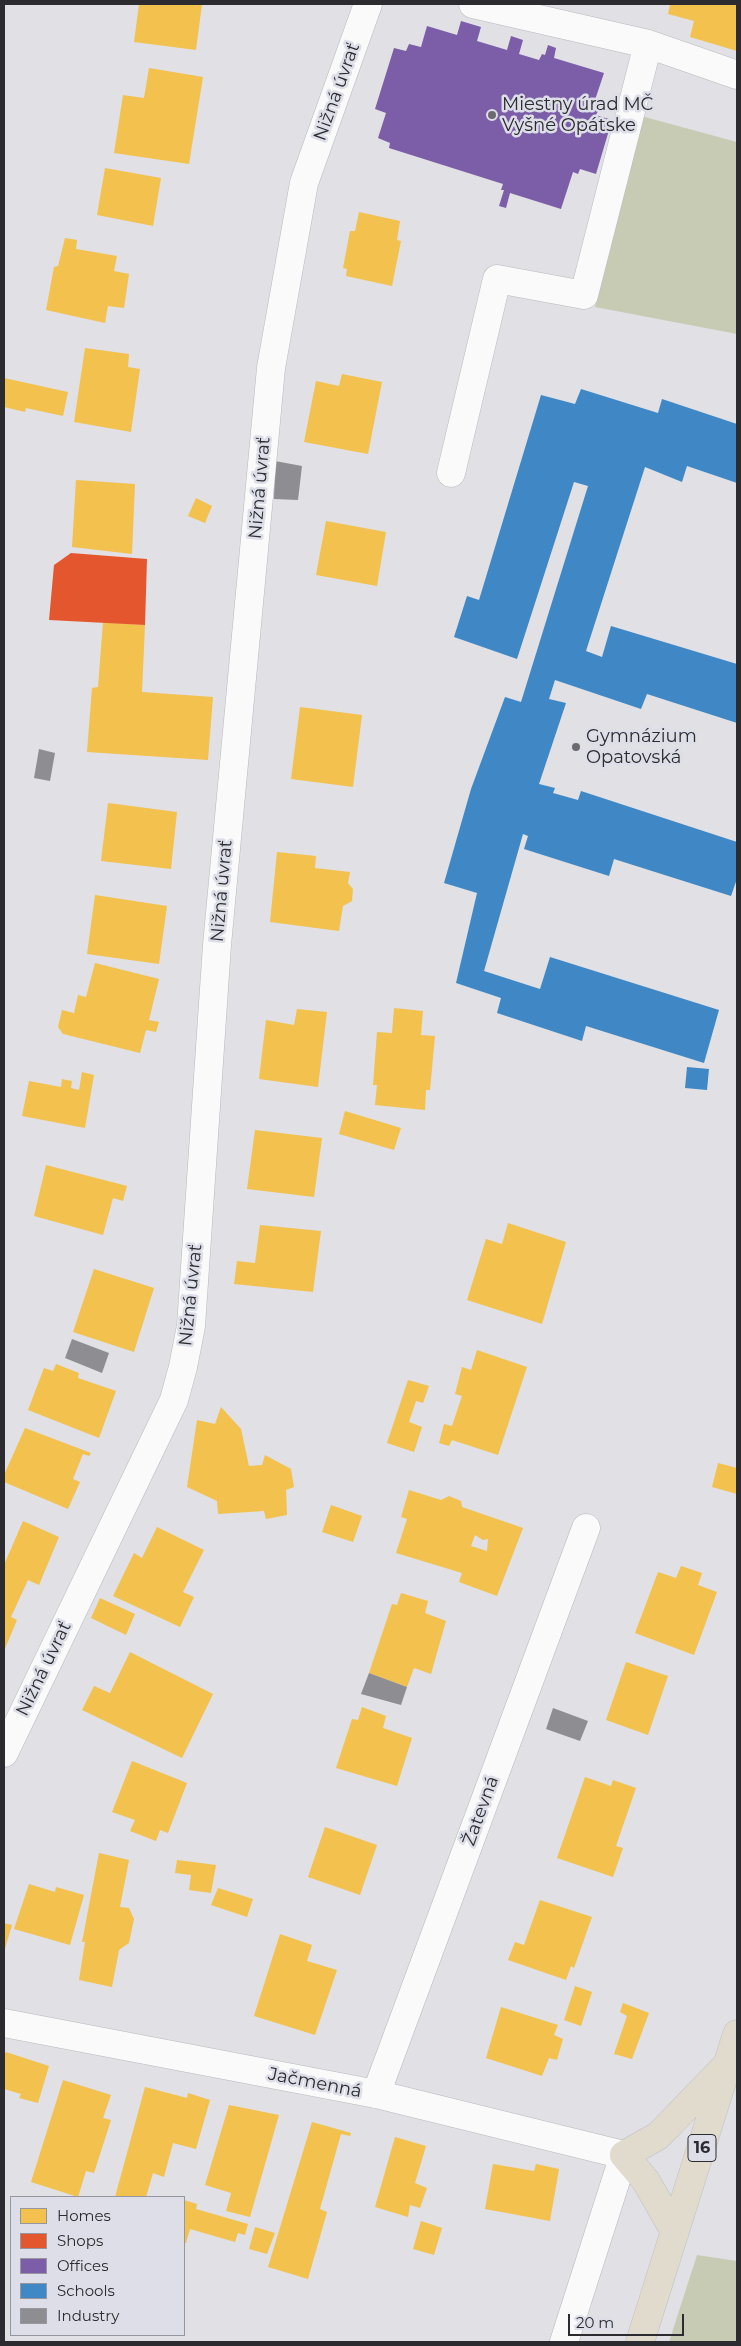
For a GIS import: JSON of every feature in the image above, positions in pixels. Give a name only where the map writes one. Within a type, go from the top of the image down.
[{"type":"highway","name":"16","points":[[640,2342],[737,2034]]},
{"type":"highway","points":[[674,2232],[646,2181],[624,2155],[658,2136],[729,2064]]},
{"type":"street","name":"Nižná úvrať","points":[[4,1753],[174,1400],[183,1367],[191,1326],[217,945],[271,368],[304,183],[368,4]]},
{"type":"street","points":[[473,4],[648,44],[737,76]]},
{"type":"street","points":[[451,473],[497,279],[584,295],[648,44]]},
{"type":"street","name":"Žatevná","points":[[376,2094],[586,1528]]},
{"type":"street","name":"Jačmenná","points":[[4,2023],[376,2094],[624,2155]]},
{"type":"street","points":[[564,2342],[624,2155]]},
{"type":"green space","points":[[641,116],[737,142],[737,334],[595,307]]},
{"type":"green space","points":[[697,2255],[737,2261],[737,2342],[669,2342]]},
{"type":"building: Homes","points":[[139,4],[202,4],[196,50],[134,42]]},
{"type":"building: Homes","points":[[670,4],[737,4],[737,51],[690,37],[694,21],[668,14]]},
{"type":"building: Homes","points":[[149,68],[203,77],[189,164],[114,153],[123,95],[144,98]]},
{"type":"building: Homes","points":[[105,168],[161,178],[153,226],[97,215]]},
{"type":"building: Homes","points":[[359,212],[400,221],[397,240],[401,241],[392,286],[346,276],[347,269],[343,268],[350,231],[355,231]]},
{"type":"building: Homes","points":[[65,238],[77,240],[76,249],[117,256],[114,271],[129,274],[124,308],[108,306],[105,323],[46,310],[54,267],[58,266]]},
{"type":"building: Homes","points":[[85,348],[129,354],[128,367],[140,369],[131,432],[74,422]]},
{"type":"building: Homes","points":[[342,374],[382,382],[368,454],[304,442],[316,381],[339,386]]},
{"type":"building: Homes","points":[[4,378],[68,392],[63,416],[26,408],[25,412],[4,407]]},
{"type":"building: Homes","points":[[76,480],[135,484],[132,554],[72,547]]},
{"type":"building: Homes","points":[[196,498],[212,506],[205,523],[188,516]]},
{"type":"building: Homes","points":[[326,521],[386,532],[377,586],[316,575]]},
{"type":"building: Homes","points":[[103,622],[145,625],[142,692],[213,697],[208,760],[87,752],[92,688],[98,687]]},
{"type":"building: Homes","points":[[300,707],[362,715],[353,787],[291,779]]},
{"type":"building: Homes","points":[[108,803],[177,812],[171,869],[101,861]]},
{"type":"building: Homes","points":[[277,852],[316,856],[315,868],[350,872],[348,883],[353,889],[352,901],[343,906],[339,931],[270,922]]},
{"type":"building: Homes","points":[[95,895],[167,906],[159,964],[87,954]]},
{"type":"building: Homes","points":[[95,963],[159,979],[149,1020],[159,1022],[156,1032],[146,1030],[140,1053],[63,1034],[58,1027],[62,1010],[74,1013],[78,995],[86,997]]},
{"type":"building: Homes","points":[[394,1008],[423,1011],[421,1035],[435,1036],[430,1090],[426,1090],[425,1110],[375,1105],[377,1085],[373,1085],[377,1032],[392,1033]]},
{"type":"building: Homes","points":[[297,1009],[327,1012],[318,1087],[259,1079],[266,1020],[294,1025]]},
{"type":"building: Homes","points":[[82,1072],[94,1075],[85,1128],[22,1116],[29,1081],[61,1087],[62,1079],[72,1081],[71,1088],[79,1090]]},
{"type":"building: Homes","points":[[345,1111],[401,1128],[394,1150],[339,1134]]},
{"type":"building: Homes","points":[[255,1130],[322,1138],[314,1197],[247,1189]]},
{"type":"building: Homes","points":[[46,1165],[127,1186],[123,1201],[113,1198],[103,1235],[34,1216]]},
{"type":"building: Homes","points":[[508,1223],[566,1242],[542,1324],[467,1300],[486,1239],[502,1244]]},
{"type":"building: Homes","points":[[260,1225],[321,1231],[313,1292],[234,1284],[237,1261],[255,1263]]},
{"type":"building: Homes","points":[[94,1269],[154,1288],[134,1352],[73,1332]]},
{"type":"building: Homes","points":[[477,1350],[527,1367],[498,1455],[452,1440],[449,1446],[439,1443],[444,1424],[452,1426],[462,1396],[455,1394],[462,1367],[471,1370]]},
{"type":"building: Homes","points":[[56,1364],[79,1373],[78,1378],[116,1391],[99,1438],[28,1410],[44,1368],[53,1371]]},
{"type":"building: Homes","points":[[408,1380],[429,1386],[423,1403],[416,1401],[409,1422],[422,1427],[414,1452],[387,1443]]},
{"type":"building: Homes","points":[[221,1407],[241,1429],[249,1466],[262,1465],[265,1455],[291,1469],[294,1487],[286,1490],[287,1515],[266,1519],[264,1511],[218,1514],[217,1501],[187,1487],[197,1420],[215,1424]]},
{"type":"building: Homes","points":[[25,1428],[91,1453],[89,1456],[83,1454],[73,1479],[80,1482],[68,1509],[4,1482],[4,1475]]},
{"type":"building: Homes","points":[[718,1463],[737,1468],[737,1494],[712,1487]]},
{"type":"building: Homes","points":[[409,1490],[441,1500],[449,1496],[461,1501],[462,1507],[523,1528],[497,1596],[459,1582],[462,1573],[396,1553],[407,1519],[401,1517]],"holes":[[[475,1535],[483,1540],[488,1539],[487,1551],[471,1546]]]},
{"type":"building: Homes","points":[[331,1505],[362,1516],[353,1542],[322,1532]]},
{"type":"building: Homes","points":[[23,1521],[59,1537],[39,1585],[28,1580],[11,1617],[17,1620],[4,1651],[4,1565]]},
{"type":"building: Homes","points":[[157,1527],[204,1550],[183,1592],[194,1597],[180,1627],[113,1596],[134,1553],[142,1558]]},
{"type":"building: Homes","points":[[681,1566],[702,1573],[698,1585],[717,1592],[694,1655],[635,1633],[658,1572],[676,1578]]},
{"type":"building: Homes","points":[[401,1593],[428,1601],[425,1613],[446,1621],[431,1674],[414,1668],[407,1687],[369,1673],[392,1604],[397,1605]]},
{"type":"building: Homes","points":[[100,1598],[135,1614],[126,1635],[91,1618]]},
{"type":"building: Homes","points":[[130,1652],[213,1694],[182,1758],[82,1710],[94,1686],[110,1693]]},
{"type":"building: Homes","points":[[626,1662],[668,1676],[648,1735],[606,1720]]},
{"type":"building: Homes","points":[[362,1707],[386,1716],[383,1728],[412,1738],[397,1786],[336,1768],[352,1719],[358,1720]]},
{"type":"building: Homes","points":[[132,1761],[187,1783],[168,1833],[160,1830],[156,1841],[130,1831],[135,1820],[112,1812]]},
{"type":"building: Homes","points":[[585,1777],[611,1786],[613,1780],[636,1788],[616,1846],[623,1848],[613,1877],[557,1858]]},
{"type":"building: Homes","points":[[325,1827],[377,1845],[360,1895],[308,1877]]},
{"type":"building: Homes","points":[[99,1853],[129,1860],[120,1907],[129,1908],[134,1919],[129,1943],[119,1950],[112,1987],[79,1980],[85,1942],[82,1942]]},
{"type":"building: Homes","points":[[177,1860],[216,1865],[211,1893],[189,1890],[191,1875],[175,1873]]},
{"type":"building: Homes","points":[[29,1884],[55,1892],[56,1887],[84,1895],[70,1945],[14,1929]]},
{"type":"building: Homes","points":[[218,1888],[253,1899],[247,1917],[211,1905]]},
{"type":"building: Homes","points":[[540,1900],[592,1917],[574,1968],[571,1966],[566,1980],[508,1960],[515,1942],[524,1945]]},
{"type":"building: Homes","points":[[4,1923],[12,1925],[4,1952]]},
{"type":"building: Homes","points":[[280,1934],[312,1945],[307,1961],[337,1970],[315,2035],[254,2016]]},
{"type":"building: Homes","points":[[575,1986],[592,1992],[581,2026],[564,2020]]},
{"type":"building: Homes","points":[[623,2003],[649,2013],[632,2059],[614,2054],[627,2016],[620,2012]]},
{"type":"building: Homes","points":[[501,2007],[558,2025],[554,2035],[563,2039],[557,2060],[549,2058],[542,2076],[486,2058]]},
{"type":"building: Homes","points":[[6,2052],[49,2066],[38,2103],[19,2098],[21,2094],[4,2089],[4,2056]]},
{"type":"building: Homes","points":[[63,2080],[111,2095],[103,2118],[111,2120],[94,2173],[86,2171],[78,2196],[31,2182]]},
{"type":"building: Homes","points":[[145,2087],[187,2098],[188,2093],[210,2100],[196,2149],[173,2143],[164,2177],[153,2173],[146,2196],[115,2196]]},
{"type":"building: Homes","points":[[229,2105],[279,2115],[250,2217],[226,2211],[231,2193],[205,2185]]},
{"type":"building: Homes","points":[[312,2122],[351,2133],[350,2136],[341,2134],[320,2209],[327,2212],[308,2279],[268,2267]]},
{"type":"building: Homes","points":[[395,2137],[426,2146],[415,2183],[427,2188],[420,2208],[410,2205],[408,2217],[375,2207]]},
{"type":"building: Homes","points":[[493,2164],[534,2171],[536,2164],[559,2169],[550,2221],[485,2209]]},
{"type":"building: Homes","points":[[185,2200],[197,2204],[196,2209],[248,2224],[245,2235],[238,2233],[235,2242],[190,2229],[186,2243]]},
{"type":"building: Homes","points":[[421,2221],[442,2228],[434,2255],[413,2249]]},
{"type":"building: Homes","points":[[255,2227],[275,2233],[267,2254],[249,2249]]},
{"type":"building: Shops","points":[[71,553],[147,559],[145,625],[49,620],[54,565]]},
{"type":"building: Offices","points":[[461,21],[481,27],[477,41],[507,50],[511,36],[523,40],[519,54],[539,60],[542,54],[545,55],[548,45],[556,48],[554,58],[604,73],[592,109],[598,111],[596,115],[612,120],[596,174],[580,169],[578,174],[573,172],[561,209],[510,193],[506,208],[499,206],[504,190],[501,190],[503,184],[389,148],[390,143],[378,138],[386,113],[375,109],[394,48],[406,51],[409,44],[421,47],[427,26],[457,35]]},
{"type":"building: Schools","points":[[581,389],[658,413],[662,399],[737,424],[737,483],[687,466],[682,482],[645,467],[586,651],[602,657],[611,626],[737,664],[737,723],[647,694],[641,709],[555,680],[549,699],[566,703],[539,784],[555,788],[553,793],[578,800],[581,791],[737,842],[737,879],[731,896],[614,859],[609,876],[524,849],[528,836],[523,834],[484,971],[540,989],[550,957],[719,1010],[704,1063],[586,1026],[582,1041],[497,1013],[501,998],[456,983],[477,893],[444,883],[471,789],[505,697],[521,702],[588,486],[574,482],[517,659],[454,637],[467,596],[479,600],[541,395],[575,404]]},
{"type":"building: Schools","points":[[687,1067],[709,1069],[707,1090],[685,1088]]},
{"type":"building: Industry","points":[[275,461],[302,466],[298,500],[274,499]]},
{"type":"building: Industry","points":[[39,749],[55,753],[50,781],[34,778]]},
{"type":"building: Industry","points":[[72,1339],[109,1353],[102,1373],[65,1358]]},
{"type":"building: Industry","points":[[369,1673],[407,1687],[401,1705],[361,1694]]},
{"type":"building: Industry","points":[[553,1708],[588,1721],[580,1741],[546,1729]]},
{"type":"place","name":"Miestny úrad MČ Vyšné Opátske","points":[[492,115]]},
{"type":"place","name":"Gymnázium Opatovská","points":[[576,747]]}]
